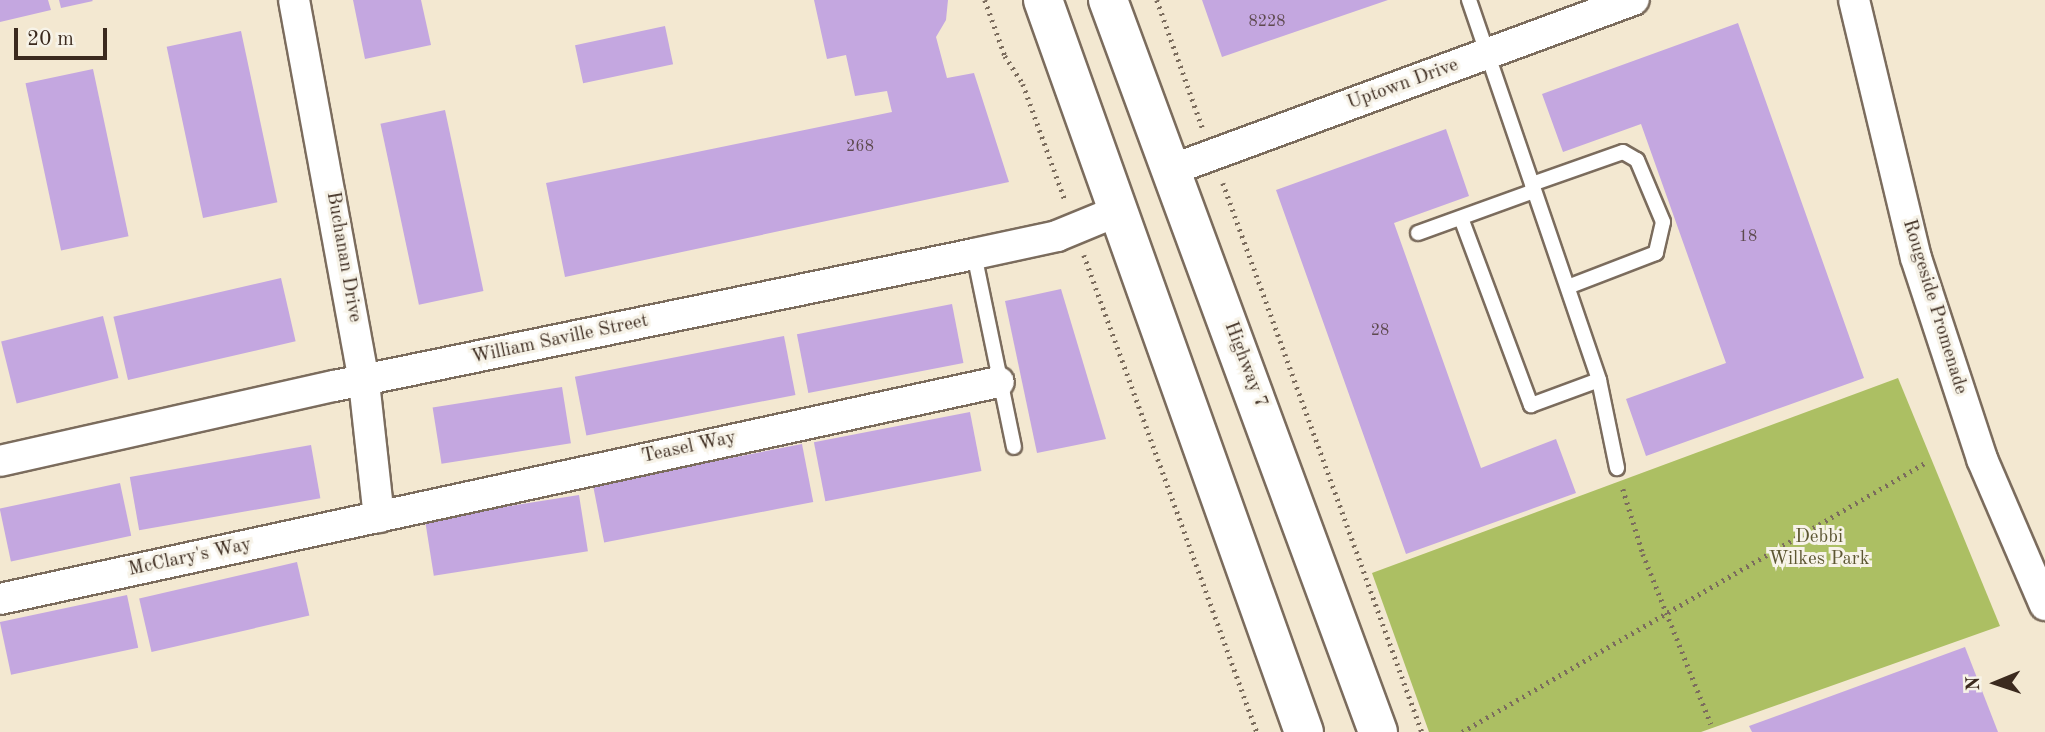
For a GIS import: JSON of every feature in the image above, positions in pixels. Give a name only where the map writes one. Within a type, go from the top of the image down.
[{"type":"main road","points":[[1043,0],[1304,732]]},
{"type":"main road","name":"Highway 7","points":[[1108,0],[1378,732]]},
{"type":"street","name":"Buchanan Drive","points":[[294,0],[364,382],[379,517]]},
{"type":"street","name":"Uptown Drive","points":[[1171,170],[1634,0]]},
{"type":"street","name":"Rougeside Promenade","points":[[1854,0],[1916,258],[1982,459],[2045,605]]},
{"type":"street","name":"William Saville Street","points":[[0,461],[974,254],[1074,229],[1118,211]]},
{"type":"street","name":"Teasel Way","points":[[379,517],[999,382]]},
{"type":"street","name":"McClary's Way","points":[[0,599],[379,517]]},
{"type":"lane","points":[[1469,0],[1599,380],[1617,468]]},
{"type":"lane","points":[[1418,233],[1461,218],[1601,157],[1623,152],[1637,160],[1663,222],[1656,253],[1638,263],[1568,287]]},
{"type":"lane","points":[[1461,218],[1531,405],[1599,380]]},
{"type":"lane","points":[[974,254],[1014,447]]},
{"type":"path","points":[[985,0],[1005,56],[1023,84],[1257,732]]},
{"type":"path","points":[[1157,0],[1195,107]]},
{"type":"path","points":[[1226,189],[1422,732]]},
{"type":"path","points":[[1462,732],[1664,611],[1925,463]]},
{"type":"path","points":[[1617,468],[1664,611],[1711,724]]},
{"type":"green space","name":"Debbi Wilkes Park","points":[[1898,378],[2000,626],[1701,732],[1429,732],[1372,573]]},
{"type":"building","points":[[0,0],[48,0],[51,10],[0,22]]},
{"type":"building","points":[[59,0],[92,0],[93,1],[61,8]]},
{"type":"building","points":[[353,0],[421,0],[431,45],[365,59]]},
{"type":"building","points":[[814,0],[948,0],[946,20],[936,37],[947,78],[974,73],[1009,182],[565,277],[546,183],[892,112],[887,91],[855,96],[846,55],[827,59]]},
{"type":"building","points":[[1202,0],[1388,0],[1222,57]]},
{"type":"building","points":[[1738,23],[1864,378],[1646,456],[1626,399],[1726,363],[1641,124],[1563,152],[1542,94]]},
{"type":"building","points":[[665,26],[673,64],[583,83],[575,45]]},
{"type":"building","points":[[241,31],[277,202],[203,218],[167,47]]},
{"type":"building","points":[[93,69],[129,236],[61,251],[26,83]]},
{"type":"building","points":[[445,110],[483,291],[419,305],[380,124]]},
{"type":"building","points":[[1446,129],[1469,196],[1394,223],[1481,468],[1556,439],[1576,493],[1406,554],[1276,190]]},
{"type":"building","points":[[281,278],[296,341],[128,380],[113,317]]},
{"type":"building","points":[[1061,289],[1106,439],[1037,453],[1005,301]]},
{"type":"building","points":[[952,304],[963,363],[808,393],[797,334]]},
{"type":"building","points":[[103,316],[118,378],[17,404],[1,341]]},
{"type":"building","points":[[784,336],[795,395],[586,436],[575,377]]},
{"type":"building","points":[[562,387],[571,443],[442,464],[433,407]]},
{"type":"building","points":[[970,412],[981,471],[825,501],[814,442]]},
{"type":"building","points":[[802,444],[813,502],[604,543],[593,485]]},
{"type":"building","points":[[311,445],[320,498],[139,530],[130,477]]},
{"type":"building","points":[[120,483],[131,536],[11,561],[0,509]]},
{"type":"building","points":[[579,495],[588,551],[434,576],[425,519]]},
{"type":"building","points":[[297,562],[309,616],[152,652],[139,598]]},
{"type":"building","points":[[127,595],[138,648],[11,675],[0,622]]},
{"type":"building","points":[[1965,647],[1998,732],[1752,732],[1749,726]]}]
